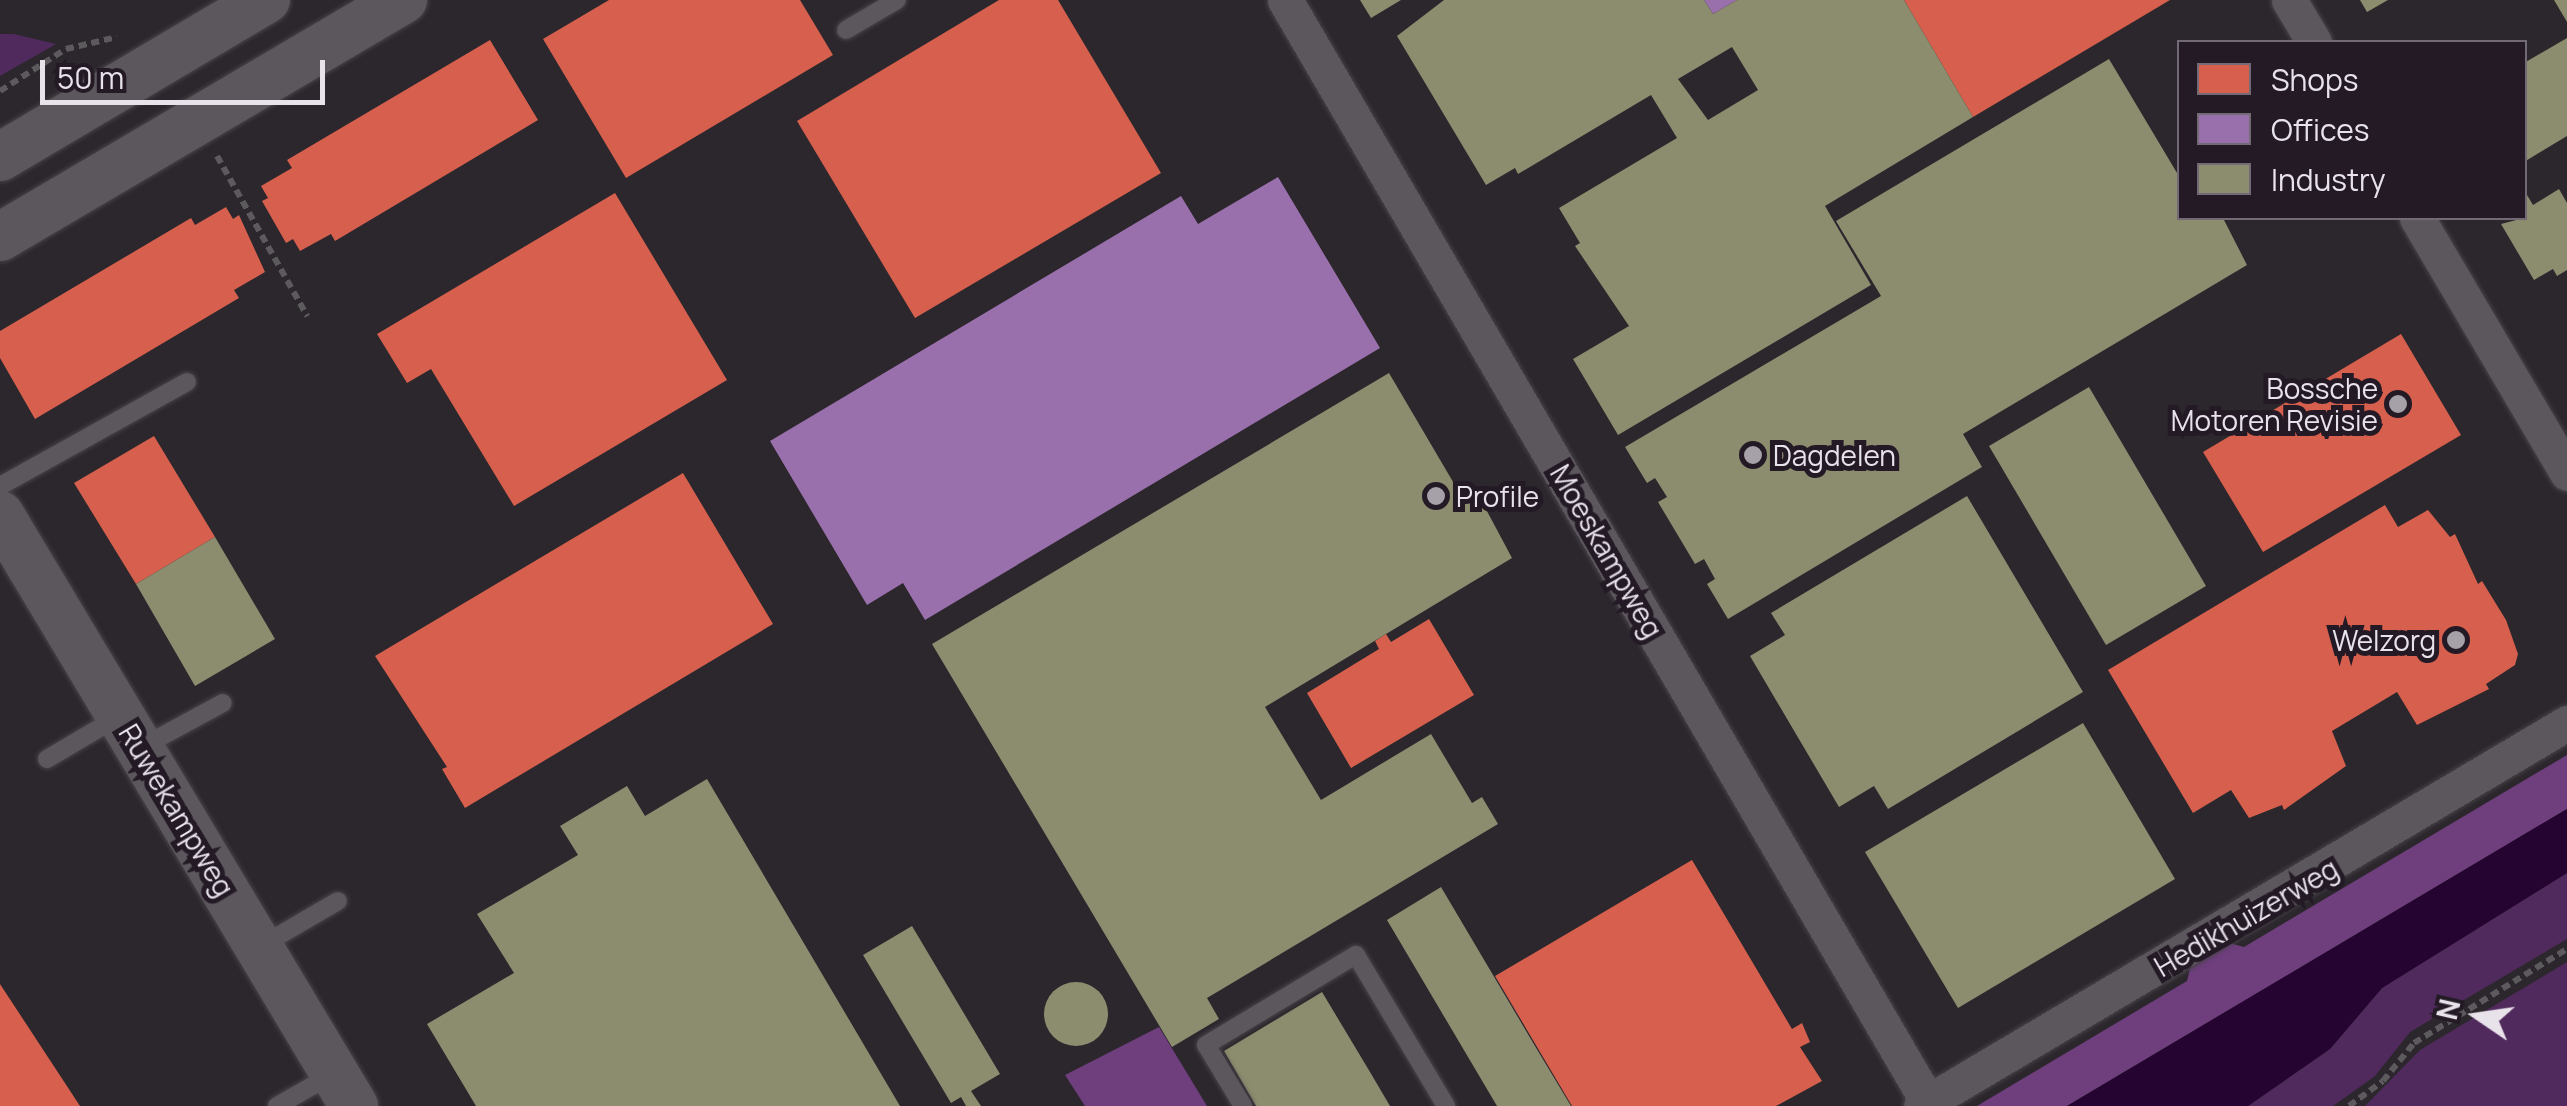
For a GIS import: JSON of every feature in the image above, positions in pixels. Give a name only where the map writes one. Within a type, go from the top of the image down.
[{"type":"main road","points":[[0,158],[206,20],[266,0]]},
{"type":"main road","points":[[0,237],[403,0]]},
{"type":"main road","name":"Ruwekampweg","points":[[0,515],[344,1090]]},
{"type":"street","name":"Moeskampweg","points":[[1285,0],[1925,1104]]},
{"type":"street","points":[[2289,0],[2313,40]]},
{"type":"street","points":[[2418,220],[2567,473]]},
{"type":"street","name":"Hedikhuizerweg","points":[[1925,1104],[2567,723]]},
{"type":"lane","points":[[846,30],[897,0]]},
{"type":"lane","points":[[0,486],[187,382]]},
{"type":"lane","points":[[47,759],[222,704]]},
{"type":"lane","points":[[260,947],[338,902]]},
{"type":"lane","points":[[1243,1106],[1206,1045],[1356,955],[1446,1106]]},
{"type":"lane","points":[[277,1106],[344,1090]]},
{"type":"path","points":[[209,142],[308,316]]},
{"type":"path","points":[[2348,1106],[2383,1081],[2414,1044],[2567,949]]},
{"type":"shaded area","points":[[0,34],[14,34],[56,44],[0,76]]},
{"type":"shaded area","points":[[2567,755],[2567,809],[2067,1106],[1977,1106],[2187,981],[2194,951],[2215,939],[2244,947]]},
{"type":"shaded area","points":[[2567,809],[2567,873],[2382,988],[2330,1049],[2248,1106],[2067,1106]]},
{"type":"shaded area","points":[[2567,873],[2567,939],[2410,1032],[2375,1076],[2333,1106],[2248,1106],[2330,1049],[2382,988]]},
{"type":"shaded area","points":[[2567,962],[2567,1106],[2365,1106],[2420,1050]]},
{"type":"shaded area","points":[[1159,1027],[1207,1106],[1085,1106],[1065,1075]]},
{"type":"building: Shops","points":[[609,0],[800,0],[833,55],[626,178],[543,39]]},
{"type":"building: Shops","points":[[999,0],[1058,0],[1161,173],[915,318],[797,121]]},
{"type":"building: Shops","points":[[1904,0],[2170,0],[1973,117]]},
{"type":"building: Shops","points":[[490,40],[538,120],[335,241],[331,234],[300,251],[293,239],[286,243],[262,201],[268,198],[261,186],[292,168],[287,160]]},
{"type":"building: Shops","points":[[615,193],[727,380],[514,506],[431,369],[407,383],[377,334]]},
{"type":"building: Shops","points":[[226,207],[233,219],[239,215],[265,272],[234,290],[239,298],[35,419],[0,358],[0,331],[191,218],[195,225]]},
{"type":"building: Shops","points":[[2401,334],[2461,435],[2263,552],[2203,452]]},
{"type":"building: Shops","points":[[154,436],[215,537],[136,584],[74,483]]},
{"type":"building: Shops","points":[[683,473],[773,624],[465,808],[442,769],[447,767],[375,656]]},
{"type":"building: Shops","points":[[2385,505],[2398,527],[2428,510],[2450,537],[2455,534],[2478,584],[2482,581],[2506,620],[2518,654],[2515,665],[2486,684],[2489,689],[2417,725],[2397,692],[2332,731],[2346,766],[2284,810],[2282,805],[2249,818],[2231,790],[2193,813],[2108,670]]},
{"type":"building: Shops","points":[[1429,619],[1474,695],[1351,768],[1307,693],[1379,649],[1375,641],[1386,634],[1391,642]]},
{"type":"building: Shops","points":[[1692,860],[1792,1029],[1802,1023],[1810,1042],[1800,1047],[1822,1081],[1776,1106],[1572,1106],[1495,976]]},
{"type":"building: Shops","points":[[0,984],[80,1106],[0,1106]]},
{"type":"building: Offices","points":[[1704,0],[1737,0],[1713,14]]},
{"type":"building: Offices","points":[[1278,177],[1380,348],[925,620],[903,583],[867,605],[770,441],[1181,196],[1198,224]]},
{"type":"building: Industry","points":[[1360,0],[1401,0],[1371,18]]},
{"type":"building: Industry","points":[[1444,0],[1704,0],[1713,14],[1737,0],[1904,0],[1973,117],[1825,206],[1871,285],[1618,435],[1573,359],[1629,326],[1575,246],[1580,243],[1559,208],[1677,138],[1651,95],[1518,174],[1515,168],[1486,185],[1397,36]],"holes":[[[1732,47],[1758,90],[1708,120],[1678,79]]]},
{"type":"building: Industry","points":[[2360,0],[2388,0],[2367,12]]},
{"type":"building: Industry","points":[[2554,0],[2567,0],[2567,22]]},
{"type":"building: Industry","points":[[2567,38],[2567,136],[2527,160],[2527,61]]},
{"type":"building: Industry","points":[[2109,59],[2177,173],[2177,220],[2224,220],[2247,265],[1963,434],[1982,467],[1728,619],[1707,584],[1715,579],[1704,559],[1695,564],[1658,502],[1667,497],[1655,478],[1647,483],[1625,447],[1881,296],[1836,221]]},
{"type":"building: Industry","points":[[2559,189],[2567,203],[2567,270],[2557,276],[2553,269],[2534,280],[2501,224],[2527,220],[2527,195],[2533,205]]},
{"type":"building: Industry","points":[[1389,373],[1459,492],[1469,486],[1480,498],[1512,558],[1265,707],[1321,800],[1431,734],[1472,803],[1482,797],[1498,824],[1207,998],[1219,1019],[1172,1047],[932,644]]},
{"type":"building: Industry","points":[[2089,387],[2206,586],[2106,645],[1989,446]]},
{"type":"building: Industry","points":[[1967,496],[2083,692],[1888,809],[1874,786],[1839,807],[1750,656],[1785,635],[1771,613]]},
{"type":"building: Industry","points":[[215,537],[275,639],[195,686],[136,584]]},
{"type":"building: Industry","points":[[2083,723],[2175,879],[1958,1008],[1865,852]]},
{"type":"building: Industry","points":[[707,779],[900,1106],[476,1106],[427,1024],[514,973],[477,914],[578,855],[560,826],[627,786],[645,816]]},
{"type":"building: Industry","points":[[1441,887],[1571,1106],[1497,1106],[1387,920]]},
{"type":"building: Industry","points":[[912,926],[1000,1074],[971,1091],[981,1106],[966,1106],[961,1097],[951,1103],[863,955]]},
{"type":"building: Industry","points":[[1076,982],[1099,991],[1108,1014],[1099,1037],[1076,1046],[1053,1037],[1044,1014],[1053,991]]},
{"type":"building: Industry","points":[[1322,992],[1390,1106],[1256,1106],[1224,1051]]},
{"type":"place","name":"Bossche Motoren Revisie","points":[[2398,404]]},
{"type":"place","name":"Dagdelen","points":[[1753,455]]},
{"type":"place","name":"Profile","points":[[1436,496]]},
{"type":"place","name":"Welzorg","points":[[2456,640]]}]
